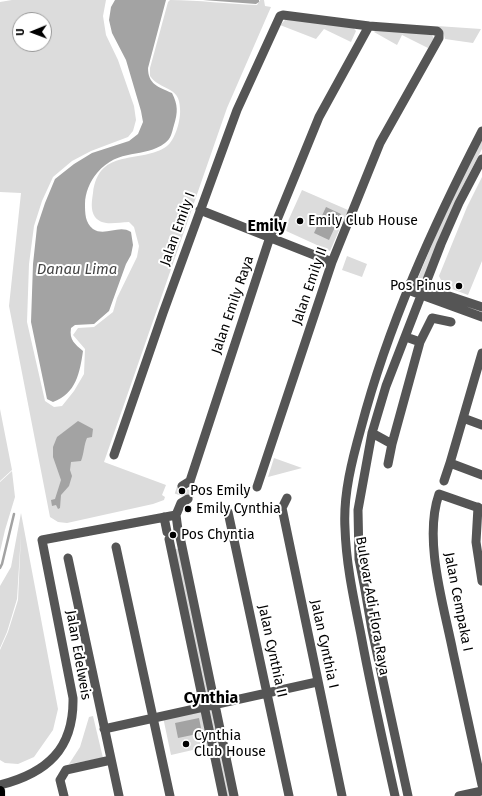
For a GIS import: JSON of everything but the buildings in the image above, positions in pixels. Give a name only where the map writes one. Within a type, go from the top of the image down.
[{"type":"main road","points":[[0,791],[0,796]]},
{"type":"street","name":"Jalan Emily I","points":[[114,455],[200,210],[237,110],[280,16],[283,15],[369,26]]},
{"type":"street","name":"Jalan Emily II","points":[[257,487],[332,262],[380,143],[440,36],[437,31],[369,26]]},
{"type":"street","name":"Jalan Emily Raya","points":[[176,515],[270,237],[319,117],[369,26]]},
{"type":"street","name":"Bulevar Adi Flora Raya","points":[[395,796],[351,587],[344,527],[346,499],[353,458],[372,387],[409,287],[448,197],[482,131]]},
{"type":"street","name":"Bulevar Adi Flora Raya","points":[[408,796],[372,630],[359,559],[358,510],[372,433],[386,386],[459,203],[482,159]]},
{"type":"street","points":[[200,210],[332,262]]},
{"type":"street","points":[[409,287],[482,307]]},
{"type":"street","points":[[423,291],[466,312],[482,317]]},
{"type":"street","points":[[388,464],[392,444],[420,342],[432,318],[451,322]]},
{"type":"street","points":[[406,337],[420,342]]},
{"type":"street","points":[[444,481],[480,364],[482,353]]},
{"type":"street","points":[[463,418],[482,425]]},
{"type":"street","points":[[372,433],[392,444]]},
{"type":"street","points":[[450,463],[482,475]]},
{"type":"street","name":"Jalan Cempaka I","points":[[480,508],[439,494],[432,538],[440,589],[482,785]]},
{"type":"street","name":"Jalan Cynthia I","points":[[287,498],[282,508],[342,796]]},
{"type":"street","points":[[480,508],[476,542],[482,581]]},
{"type":"street","name":"Jalan Cynthia II","points":[[228,512],[289,796]]},
{"type":"street","points":[[223,796],[164,517],[176,515],[234,796]]},
{"type":"street","name":"Jalan Edelweis","points":[[0,785],[22,779],[40,769],[56,754],[67,736],[73,717],[73,698],[42,540],[164,517]]},
{"type":"street","points":[[116,547],[170,796]]},
{"type":"street","points":[[68,558],[119,796]]},
{"type":"street","points":[[351,587],[364,584]]},
{"type":"street","points":[[104,729],[318,682]]},
{"type":"street","points":[[472,742],[482,740]]},
{"type":"street","points":[[64,796],[60,780],[66,770],[111,760]]},
{"type":"street","points":[[459,796],[482,791]]},
{"type":"shaded area","points":[[12,0],[106,0],[103,16],[106,35],[118,60],[134,106],[136,120],[133,131],[128,137],[91,151],[72,161],[53,177],[42,201],[34,226],[29,264],[27,322],[45,401],[54,407],[62,406],[74,391],[84,374],[85,349],[73,335],[78,328],[94,327],[113,312],[117,298],[137,257],[139,246],[134,227],[129,222],[106,223],[98,220],[93,214],[93,193],[97,178],[103,168],[112,162],[157,152],[167,146],[175,135],[178,124],[180,109],[177,96],[169,89],[154,81],[150,76],[150,68],[168,2],[170,0],[181,0],[257,5],[260,0],[264,0],[265,6],[271,7],[227,108],[104,462],[166,485],[162,495],[165,497],[164,500],[153,504],[67,523],[58,522],[50,517],[9,306],[21,193],[0,192],[0,2]]},
{"type":"shaded area","points":[[286,19],[351,25],[356,31],[351,42],[324,29],[316,39],[280,25]]},
{"type":"shaded area","points":[[437,26],[481,29],[473,43],[445,39],[443,31]]},
{"type":"shaded area","points":[[378,28],[430,33],[434,38],[428,48],[402,35],[397,45],[374,32]]},
{"type":"shaded area","points":[[482,140],[482,149],[455,201],[423,280],[418,278],[451,199]]},
{"type":"shaded area","points":[[482,177],[482,261],[468,295],[444,286],[439,276],[467,207]]},
{"type":"shaded area","points":[[302,190],[348,210],[330,251],[284,230]]},
{"type":"shaded area","points":[[347,256],[367,264],[362,277],[342,270]]},
{"type":"shaded area","points":[[0,409],[12,470],[0,481]]},
{"type":"shaded area","points":[[274,458],[302,468],[268,477]]},
{"type":"shaded area","points":[[12,471],[15,497],[0,552],[0,482]]},
{"type":"shaded area","points":[[21,513],[58,709],[53,730],[34,757],[18,764],[5,763],[0,760],[0,650],[8,632],[18,600],[21,534],[17,599],[7,632],[0,648],[0,586],[11,567]]},
{"type":"shaded area","points":[[180,548],[213,703],[206,705],[173,550]]},
{"type":"shaded area","points":[[214,707],[233,796],[225,796],[207,708]]},
{"type":"shaded area","points":[[202,709],[210,746],[171,755],[163,717]]},
{"type":"shaded area","points":[[93,716],[103,758],[69,764],[80,747],[89,717]]},
{"type":"water","name":"Danau Lima","points":[[115,0],[166,0],[148,73],[155,84],[172,93],[177,109],[176,116],[171,135],[167,141],[157,148],[123,156],[105,165],[97,173],[88,187],[85,200],[85,211],[90,227],[102,232],[122,229],[131,232],[133,245],[131,255],[126,264],[109,311],[94,324],[75,325],[71,328],[72,339],[83,351],[80,367],[76,381],[72,388],[67,394],[53,402],[47,399],[31,322],[33,264],[37,227],[55,179],[74,164],[92,153],[129,141],[138,134],[143,122],[126,60],[112,33],[109,20],[111,7]]},
{"type":"water","points":[[203,0],[259,0],[259,2],[256,4]]},
{"type":"water","points":[[326,207],[341,214],[329,240],[314,233]]},
{"type":"water","points":[[78,421],[93,429],[92,437],[87,438],[81,461],[71,462],[70,470],[72,476],[69,486],[61,495],[60,508],[58,509],[56,505],[52,506],[51,500],[55,499],[61,480],[53,457],[53,447],[57,437]]},
{"type":"water","points":[[199,718],[202,733],[178,738],[175,723]]},
{"type":"waterway","points":[[0,568],[14,514]]},
{"type":"tunnel","points":[[188,499],[191,490],[190,481]]},
{"type":"tunnel","points":[[179,495],[182,486]]},
{"type":"place","name":"Emily Club House","points":[[300,221]]},
{"type":"place","name":"Pos Pinus","points":[[459,286]]},
{"type":"place","name":"Pos Emily","points":[[182,491]]},
{"type":"place","name":"Emily Cynthia","points":[[188,509]]},
{"type":"place","name":"Pos Chyntia","points":[[173,535]]},
{"type":"place","name":"Cynthia Club House","points":[[186,744]]},
{"type":"district","name":"Emily","points":[[267,227]]},
{"type":"district","name":"Cynthia","points":[[211,699]]}]
